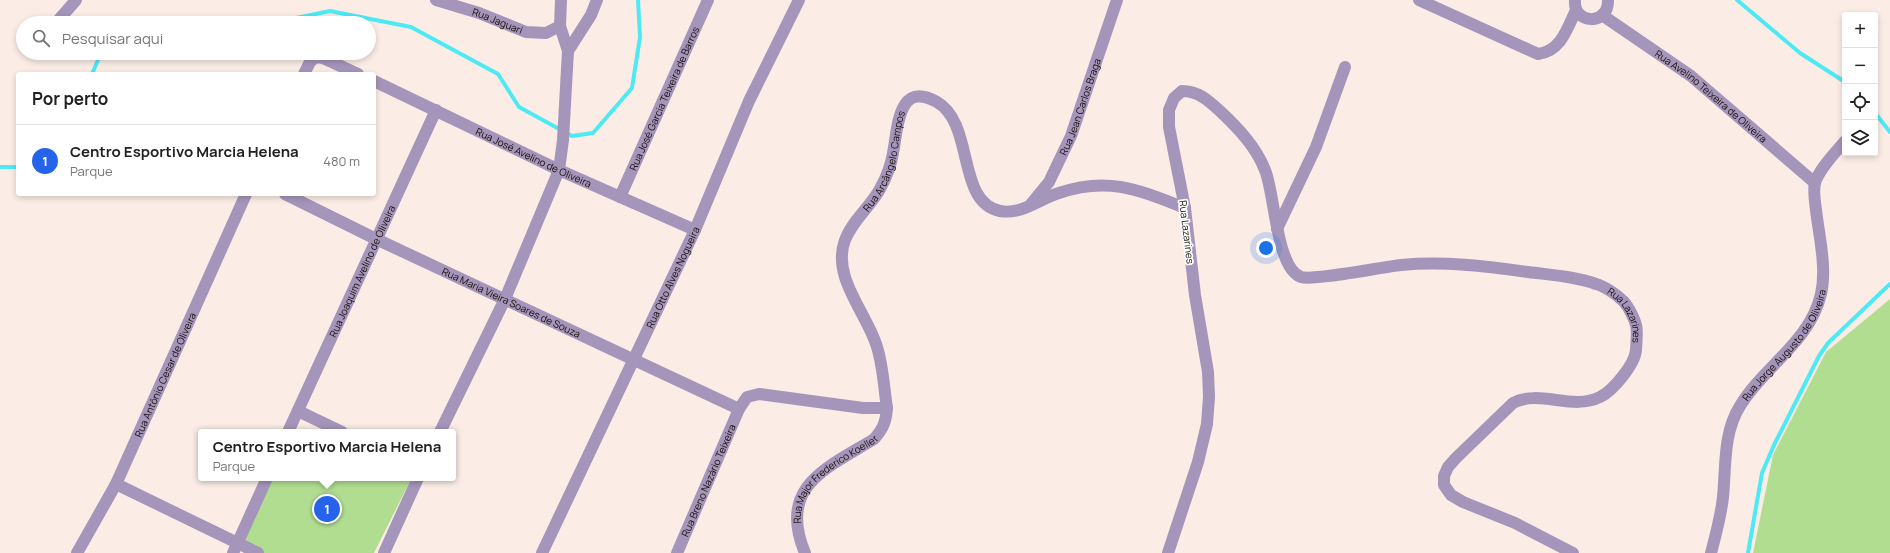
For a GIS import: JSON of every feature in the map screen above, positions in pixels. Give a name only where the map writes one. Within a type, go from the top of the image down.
[{"type":"street","points":[[62,16],[76,0]]},
{"type":"street","name":"Rua Jaguari","points":[[436,0],[479,13],[526,32],[546,33],[560,26]]},
{"type":"street","points":[[441,429],[505,299],[559,170],[563,140],[568,51],[560,26],[561,0]]},
{"type":"street","points":[[568,51],[591,15],[597,0]]},
{"type":"street","name":"Rua José Garcia Teixeira de Barros","points":[[620,197],[708,0]]},
{"type":"street","name":"Rua Otto Alves Nogueira","points":[[542,553],[695,230],[749,101],[799,0]]},
{"type":"street","name":"Rua Jean Carlos Braga","points":[[1029,207],[1049,182],[1071,136],[1117,0]]},
{"type":"street","points":[[1419,0],[1538,54],[1547,53],[1558,45],[1576,5]]},
{"type":"street","points":[[1576,5],[1579,14],[1588,19],[1598,18],[1608,6],[1608,0]]},
{"type":"street","name":"Rua Avelino Teixeira de Oliveira","points":[[1602,15],[1691,76],[1815,183]]},
{"type":"street","points":[[305,72],[312,60]]},
{"type":"street","points":[[327,60],[354,72]]},
{"type":"street","points":[[1277,229],[1316,147],[1345,67]]},
{"type":"street","name":"Rua José Avelino de Oliveira","points":[[376,83],[436,110],[559,170],[695,230]]},
{"type":"street","name":"Rua Lazarines","points":[[1168,553],[1198,462],[1207,424],[1209,397],[1208,372],[1195,296],[1185,208],[1169,127],[1169,110],[1174,98],[1182,91],[1190,91],[1202,95],[1244,135],[1257,152],[1266,171],[1273,196],[1277,229],[1288,264],[1294,273],[1302,277],[1312,278],[1433,262],[1472,264],[1568,277],[1598,284],[1623,300],[1638,324],[1636,354],[1619,382],[1599,397],[1576,402],[1532,397],[1522,398],[1513,403],[1456,458],[1444,476],[1444,485],[1451,495],[1463,502],[1515,523],[1573,553]]},
{"type":"street","name":"Rua Arcângelo Campos","points":[[887,408],[877,347],[849,287],[843,270],[841,255],[845,240],[854,224],[875,197],[883,183],[893,154],[899,119],[906,104],[911,98],[919,96],[928,98],[949,112],[957,127],[971,182],[978,196],[988,205],[999,210],[1013,211],[1029,207],[1057,193],[1084,186],[1108,184],[1150,194],[1185,208]]},
{"type":"street","name":"Rua Joaquim Avelino de Oliveira","points":[[289,429],[436,110]]},
{"type":"street","points":[[1815,183],[1828,161],[1842,145]]},
{"type":"street","name":"Rua Jorge Augusto de Oliveira","points":[[1711,553],[1720,520],[1727,446],[1732,422],[1740,406],[1755,386],[1802,334],[1815,314],[1822,293],[1823,269],[1815,202],[1815,183]]},
{"type":"street","name":"Rua Antônio Cesar de Oliveira","points":[[77,553],[116,484],[245,196]]},
{"type":"street","name":"Rua Maria Vieira Soares de Souza","points":[[289,196],[376,239],[739,409]]},
{"type":"street","points":[[739,409],[747,397],[759,394],[863,408],[887,408]]},
{"type":"street","name":"Rua Major Frederico Koeller","points":[[805,553],[800,540],[798,508],[806,489],[817,474],[874,439],[881,432],[886,421],[887,408]]},
{"type":"street","name":"Rua Breno Nazário Teixeira","points":[[677,553],[739,409]]},
{"type":"street","points":[[298,411],[336,429]]},
{"type":"street","points":[[235,548],[266,481]]},
{"type":"street","points":[[384,553],[417,481]]},
{"type":"street","points":[[116,484],[235,548],[258,553]]},
{"type":"green space","points":[[1890,299],[1890,553],[1753,553],[1773,455],[1826,352]]},
{"type":"green space","points":[[270,481],[410,481],[374,553],[264,553],[249,546],[244,536]]},
{"type":"waterway","points":[[376,20],[411,27],[498,74],[519,107],[572,136],[593,133],[632,88],[640,37],[638,0]]},
{"type":"waterway","points":[[1737,0],[1800,53],[1842,80]]},
{"type":"waterway","points":[[306,16],[330,11],[355,16]]},
{"type":"waterway","points":[[93,72],[98,60]]},
{"type":"waterway","points":[[1878,117],[1890,132]]},
{"type":"waterway","points":[[0,167],[16,167]]},
{"type":"waterway","points":[[1748,553],[1762,473],[1774,445],[1819,356],[1828,343],[1890,284]]},
{"type":"place","name":"Centro Esportivo Marcia Helena","points":[[327,509]]}]
